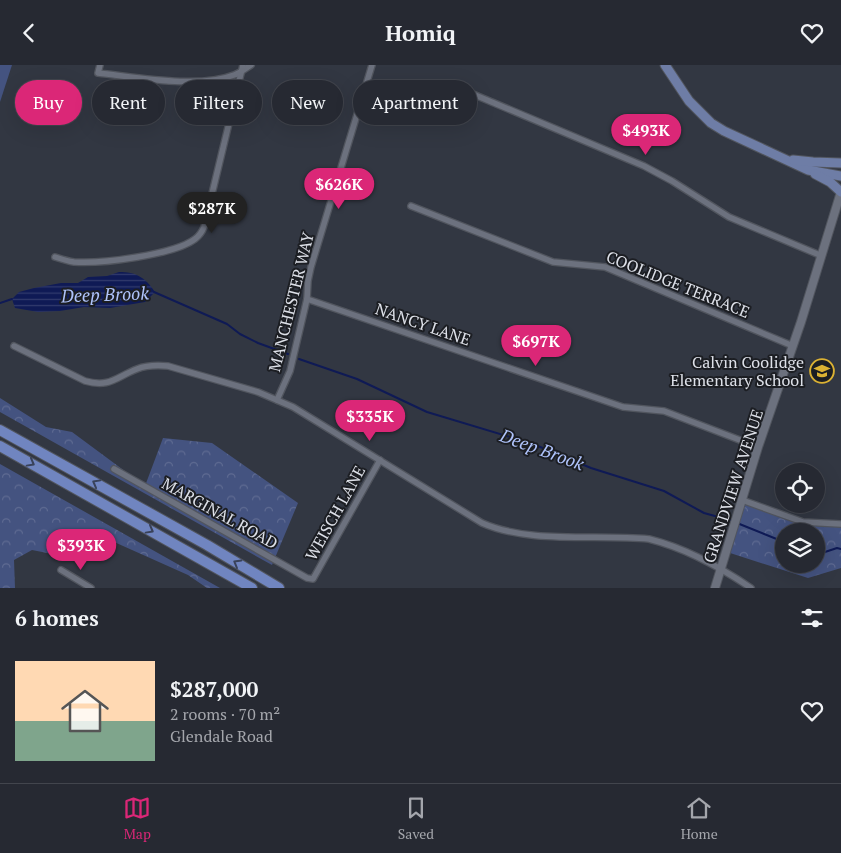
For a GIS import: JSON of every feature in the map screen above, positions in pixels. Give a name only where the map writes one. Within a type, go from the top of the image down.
[{"type":"highway","points":[[0,430],[207,545],[279,588]]},
{"type":"highway","points":[[0,446],[252,588]]},
{"type":"main road","points":[[666,65],[689,101],[711,123],[724,131],[808,170],[830,182],[841,191]]},
{"type":"main road","points":[[780,157],[813,162],[841,163]]},
{"type":"main road","points":[[808,170],[841,176]]},
{"type":"street","points":[[100,65],[98,73],[181,81],[210,80],[234,75],[242,68],[251,65]]},
{"type":"street","name":"MANCHESTER WAY","points":[[277,400],[290,371],[307,299],[311,267],[372,65]]},
{"type":"street","points":[[55,257],[82,262],[139,257],[169,251],[196,239],[204,227],[242,68]]},
{"type":"street","points":[[477,96],[644,166],[730,217],[822,256]]},
{"type":"street","name":"GRANDVIEW AVENUE","points":[[715,588],[758,447],[793,346],[841,191]]},
{"type":"street","name":"COOLIDGE TERRACE","points":[[411,205],[553,262],[605,267],[793,346]]},
{"type":"street","name":"NANCY LANE","points":[[307,299],[623,407],[664,411],[758,447]]},
{"type":"street","points":[[14,346],[94,384],[110,383],[148,366],[168,366],[258,392],[293,407],[482,523],[495,529],[522,535],[649,539],[661,542],[721,568],[751,588]]},
{"type":"street","name":"WEISCH LANE","points":[[313,579],[380,460]]},
{"type":"street","name":"MARGINAL ROAD","points":[[114,469],[307,578],[313,579]]},
{"type":"street","points":[[742,500],[803,522],[812,524],[841,524]]},
{"type":"street","points":[[61,570],[91,588]]},
{"type":"green space","points":[[0,65],[12,65],[0,102]]},
{"type":"green space","points":[[0,398],[46,427],[72,432],[145,486],[163,438],[212,443],[298,503],[272,565],[0,412]]},
{"type":"green space","points":[[0,464],[220,588],[207,588],[188,575],[94,533],[78,559],[32,550],[14,560],[15,588],[0,588]]},
{"type":"green space","points":[[743,502],[813,523],[775,523],[775,567],[727,552]]},
{"type":"green space","points":[[825,525],[841,526],[841,568],[825,573]]},
{"type":"green space","points":[[792,573],[824,573],[808,578]]},
{"type":"water","points":[[119,272],[140,276],[155,292],[145,302],[110,308],[84,307],[60,311],[38,312],[15,308],[12,299],[19,292],[34,288],[61,283],[78,283],[88,277],[107,276]]},
{"type":"waterway","name":"Deep Brook","points":[[154,292],[227,324],[240,334],[258,343],[288,354]]},
{"type":"waterway","name":"Deep Brook","points":[[0,303],[12,299]]},
{"type":"waterway","name":"Deep Brook","points":[[299,359],[357,379],[427,412],[533,444],[591,468],[664,491],[704,513],[733,521]]},
{"type":"waterway","name":"Deep Brook","points":[[737,523],[775,538]]},
{"type":"waterway","name":"Deep Brook","points":[[825,552],[837,548],[841,549]]},
{"type":"place","name":"Calvin Coolidge Elementary School","points":[[822,371]]}]
